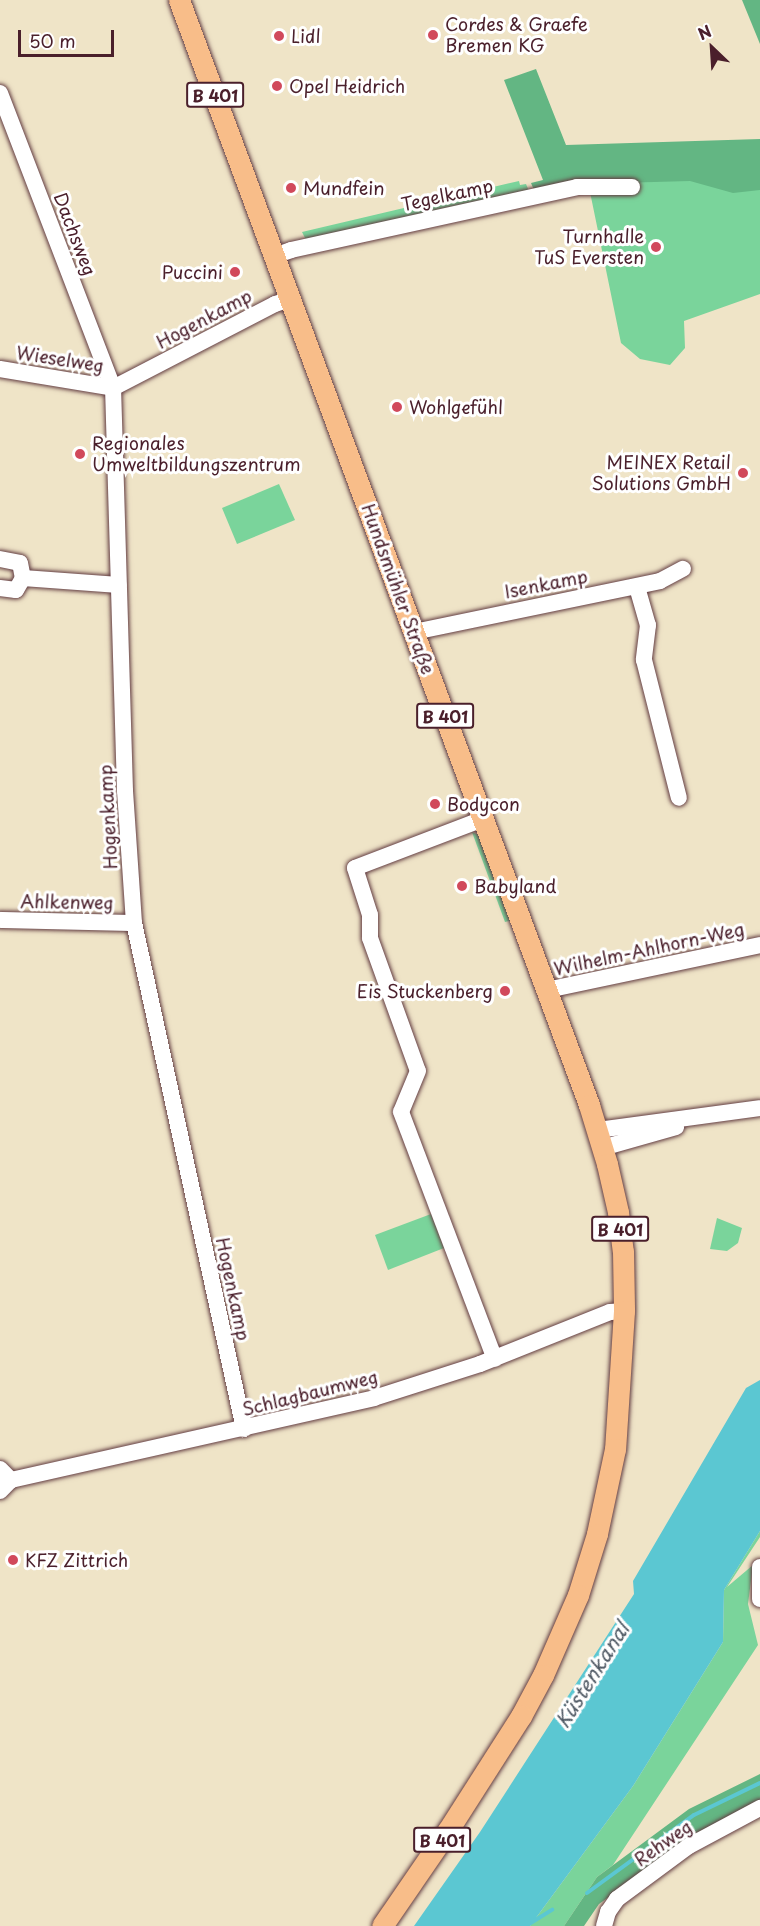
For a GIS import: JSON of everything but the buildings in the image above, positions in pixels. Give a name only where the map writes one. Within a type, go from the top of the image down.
[{"type":"main road","name":"Hundsmühler Straße","points":[[179,0],[547,990],[600,1139]]},
{"type":"main road","name":"B 401","points":[[382,1926],[521,1716],[548,1665],[578,1595],[597,1534],[615,1449],[624,1311],[619,1222],[600,1139]]},
{"type":"street","name":"Dachsweg","points":[[0,93],[114,388]]},
{"type":"street","name":"Tegelkamp","points":[[274,256],[291,250],[577,187],[632,187]]},
{"type":"street","name":"Hogenkamp","points":[[244,1429],[134,923],[125,791],[114,388],[275,304],[290,299]]},
{"type":"street","name":"Wieselweg","points":[[0,369],[114,388]]},
{"type":"street","points":[[0,560],[20,563],[23,578],[15,590],[0,588]]},
{"type":"street","name":"Isenkamp","points":[[414,632],[637,587],[660,581],[683,568]]},
{"type":"street","points":[[23,578],[119,585]]},
{"type":"street","points":[[637,587],[648,625],[645,660],[679,798]]},
{"type":"street","points":[[483,819],[355,868],[370,915],[370,938],[418,1071],[401,1112],[495,1359]]},
{"type":"street","name":"Ahlkenweg","points":[[0,920],[134,923]]},
{"type":"street","name":"Wilhelm-Ahlhorn-Weg","points":[[547,990],[760,945]]},
{"type":"street","points":[[600,1139],[719,1113],[760,1108]]},
{"type":"street","name":"Schlagbaumweg","points":[[4,1480],[244,1429],[374,1398],[495,1359],[610,1312],[624,1311]]},
{"type":"street","points":[[760,1568],[760,1599]]},
{"type":"street","name":"Rehweg","points":[[604,1926],[608,1912],[617,1899],[689,1846],[760,1808]]},
{"type":"green space","points":[[742,0],[760,0],[760,44]]},
{"type":"green space","points":[[536,69],[566,145],[760,139],[760,190],[733,193],[690,181],[618,183],[534,190],[531,183],[543,180],[504,80]]},
{"type":"green space","points":[[760,140],[760,294],[684,321],[685,348],[670,365],[640,359],[621,343],[590,192]]},
{"type":"green space","points":[[519,181],[520,185],[526,184],[529,191],[306,240],[302,232]]},
{"type":"green space","points":[[279,484],[295,520],[237,544],[222,508]]},
{"type":"green space","points":[[472,832],[479,835],[513,920],[505,922]]},
{"type":"green space","points":[[431,1214],[444,1248],[388,1270],[375,1235]]},
{"type":"green space","points":[[717,1218],[742,1228],[738,1243],[727,1251],[710,1249]]},
{"type":"green space","points":[[760,1531],[760,1537],[727,1587],[753,1565],[748,1604],[758,1645],[613,1865],[597,1877],[564,1926],[530,1926],[633,1786],[723,1642],[724,1590]]},
{"type":"green space","points":[[760,1774],[760,1802],[701,1831],[599,1904],[584,1926],[564,1926],[597,1877],[689,1809]]},
{"type":"water","name":"Küstenkanal","points":[[760,1380],[760,1531],[724,1590],[723,1642],[633,1786],[530,1926],[414,1926],[480,1832],[634,1594],[633,1581],[746,1388]]},
{"type":"waterway","points":[[587,1893],[694,1815],[760,1783]]},
{"type":"waterway","points":[[526,1926],[552,1910]]},
{"type":"place","name":"Cordes & Graefe Bremen KG","points":[[433,35]]},
{"type":"place","name":"Lidl","points":[[279,36]]},
{"type":"place","name":"Opel Heidrich","points":[[277,86]]},
{"type":"place","name":"Mundfein","points":[[291,188]]},
{"type":"place","name":"Turnhalle TuS Eversten","points":[[656,247]]},
{"type":"place","name":"Puccini","points":[[235,272]]},
{"type":"place","name":"Wohlgefühl","points":[[397,407]]},
{"type":"place","name":"Regionales Umweltbildungszentrum","points":[[80,454]]},
{"type":"place","name":"MEINEX Retail Solutions GmbH","points":[[743,473]]},
{"type":"place","name":"Bodycon","points":[[435,804]]},
{"type":"place","name":"Babyland","points":[[462,886]]},
{"type":"place","name":"Eis Stuckenberg","points":[[505,991]]},
{"type":"place","name":"KFZ Zittrich","points":[[13,1560]]}]
